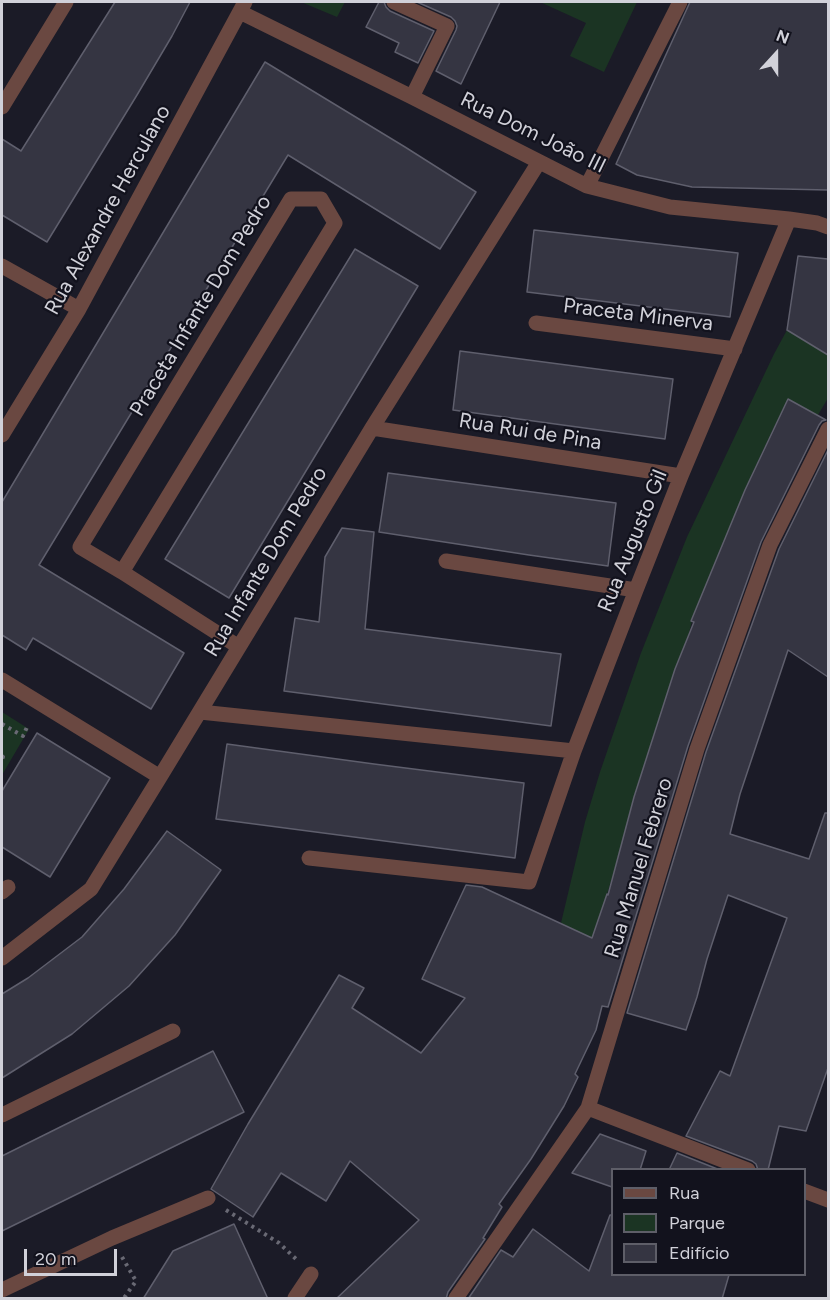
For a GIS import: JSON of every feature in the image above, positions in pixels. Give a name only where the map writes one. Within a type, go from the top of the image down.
[{"type":"street","points":[[2,107],[66,2]]},
{"type":"street","points":[[394,2],[447,26],[412,97]]},
{"type":"street","points":[[587,186],[680,2]]},
{"type":"street","name":"Rua Dom João III","points":[[242,7],[587,186],[670,207],[789,219],[828,227]]},
{"type":"street","name":"Rua Alexandre Herculano","points":[[2,435],[79,309],[242,7]]},
{"type":"street","name":"Rua Infante Dom Pedro","points":[[2,958],[91,889],[372,428],[539,162]]},
{"type":"street","name":"Praceta Infante Dom Pedro","points":[[122,572],[335,223],[321,199],[291,199],[80,547],[239,647]]},
{"type":"street","name":"Rua Augusto Gil","points":[[309,858],[529,882],[574,751],[636,590],[681,476],[789,219]]},
{"type":"street","points":[[2,266],[79,309]]},
{"type":"street","name":"Praceta Minerva","points":[[536,323],[735,349]]},
{"type":"street","name":"Rua Rui de Pina","points":[[372,428],[681,476]]},
{"type":"street","name":"Rua Manuel Febrero","points":[[456,1299],[588,1108],[697,749],[770,545],[828,429]]},
{"type":"street","points":[[446,561],[636,590]]},
{"type":"street","points":[[2,680],[160,777]]},
{"type":"street","points":[[200,712],[574,751]]},
{"type":"street","points":[[2,1114],[173,1031]]},
{"type":"street","points":[[588,1108],[743,1168]]},
{"type":"street","points":[[806,1192],[828,1200]]},
{"type":"street","points":[[2,1290],[112,1238],[208,1198]]},
{"type":"street","points":[[295,1299],[311,1274]]},
{"type":"path","points":[[2,724],[23,736],[27,728]]},
{"type":"path","points":[[208,1198],[279,1243]]},
{"type":"path","points":[[112,1238],[136,1281],[124,1299]]},
{"type":"green space","points":[[301,2],[345,2],[337,17]]},
{"type":"green space","points":[[540,2],[637,2],[604,72],[570,56],[586,23]]},
{"type":"green space","points":[[787,330],[828,355],[828,398],[818,415],[788,400],[749,481],[675,669],[634,797],[607,894],[604,923],[596,945],[561,923],[585,822],[600,772],[641,653],[687,537]]},
{"type":"green space","points":[[2,712],[29,729],[2,775]]},
{"type":"building","points":[[115,2],[190,2],[137,95],[47,242],[2,215],[2,139],[21,151]]},
{"type":"building","points":[[379,2],[384,2],[390,11],[434,31],[418,63],[395,52],[399,43],[366,27]]},
{"type":"building","points":[[417,2],[500,2],[461,84],[436,71],[456,30],[455,21]]},
{"type":"building","points":[[690,2],[828,2],[828,190],[692,187],[637,175],[616,164]]},
{"type":"building","points":[[265,62],[476,192],[440,249],[288,155],[39,565],[184,653],[151,709],[33,638],[26,650],[2,635],[2,502]]},
{"type":"building","points":[[534,230],[738,253],[730,317],[527,292]]},
{"type":"building","points":[[355,249],[418,286],[229,598],[165,559]]},
{"type":"building","points":[[798,256],[828,259],[828,355],[787,330]]},
{"type":"building","points":[[460,351],[673,379],[665,439],[453,410]]},
{"type":"building","points":[[788,399],[826,420],[819,425],[761,542],[688,746],[608,1007],[602,1006],[596,1030],[575,1074],[578,1077],[564,1106],[499,1204],[502,1207],[483,1238],[485,1239],[448,1292],[446,1299],[336,1299],[419,1220],[350,1161],[326,1201],[281,1173],[253,1217],[211,1189],[339,975],[364,988],[352,1008],[421,1053],[465,998],[422,979],[466,885],[482,887],[592,938],[608,895],[634,797],[675,669],[694,622],[691,621],[745,490]]},
{"type":"building","points":[[828,450],[828,677],[788,650],[740,794],[730,834],[809,859],[825,813],[828,813],[828,1068],[806,1131],[779,1126],[768,1168],[757,1168],[752,1161],[686,1136],[720,1071],[730,1076],[787,918],[728,895],[686,1030],[627,1013],[706,752],[779,549]]},
{"type":"building","points":[[388,473],[616,503],[608,566],[379,532]]},
{"type":"building","points":[[342,528],[374,532],[365,629],[561,654],[551,726],[284,691],[295,618],[319,622],[325,557]]},
{"type":"building","points":[[37,733],[110,778],[50,877],[2,847],[2,791]]},
{"type":"building","points":[[227,744],[524,783],[515,858],[216,819]]},
{"type":"building","points":[[167,831],[221,870],[175,935],[129,986],[72,1034],[2,1078],[2,994],[28,978],[82,937],[124,889]]},
{"type":"building","points":[[213,1051],[244,1112],[2,1231],[2,1156]]},
{"type":"building","points":[[600,1134],[646,1151],[641,1168],[611,1168],[611,1187],[572,1173]]},
{"type":"building","points":[[677,1153],[715,1168],[670,1168]]},
{"type":"building","points":[[611,1215],[611,1276],[729,1276],[722,1299],[468,1299],[501,1250],[513,1257],[533,1229],[589,1271]]},
{"type":"building","points":[[234,1224],[268,1299],[143,1299],[173,1251]]}]
